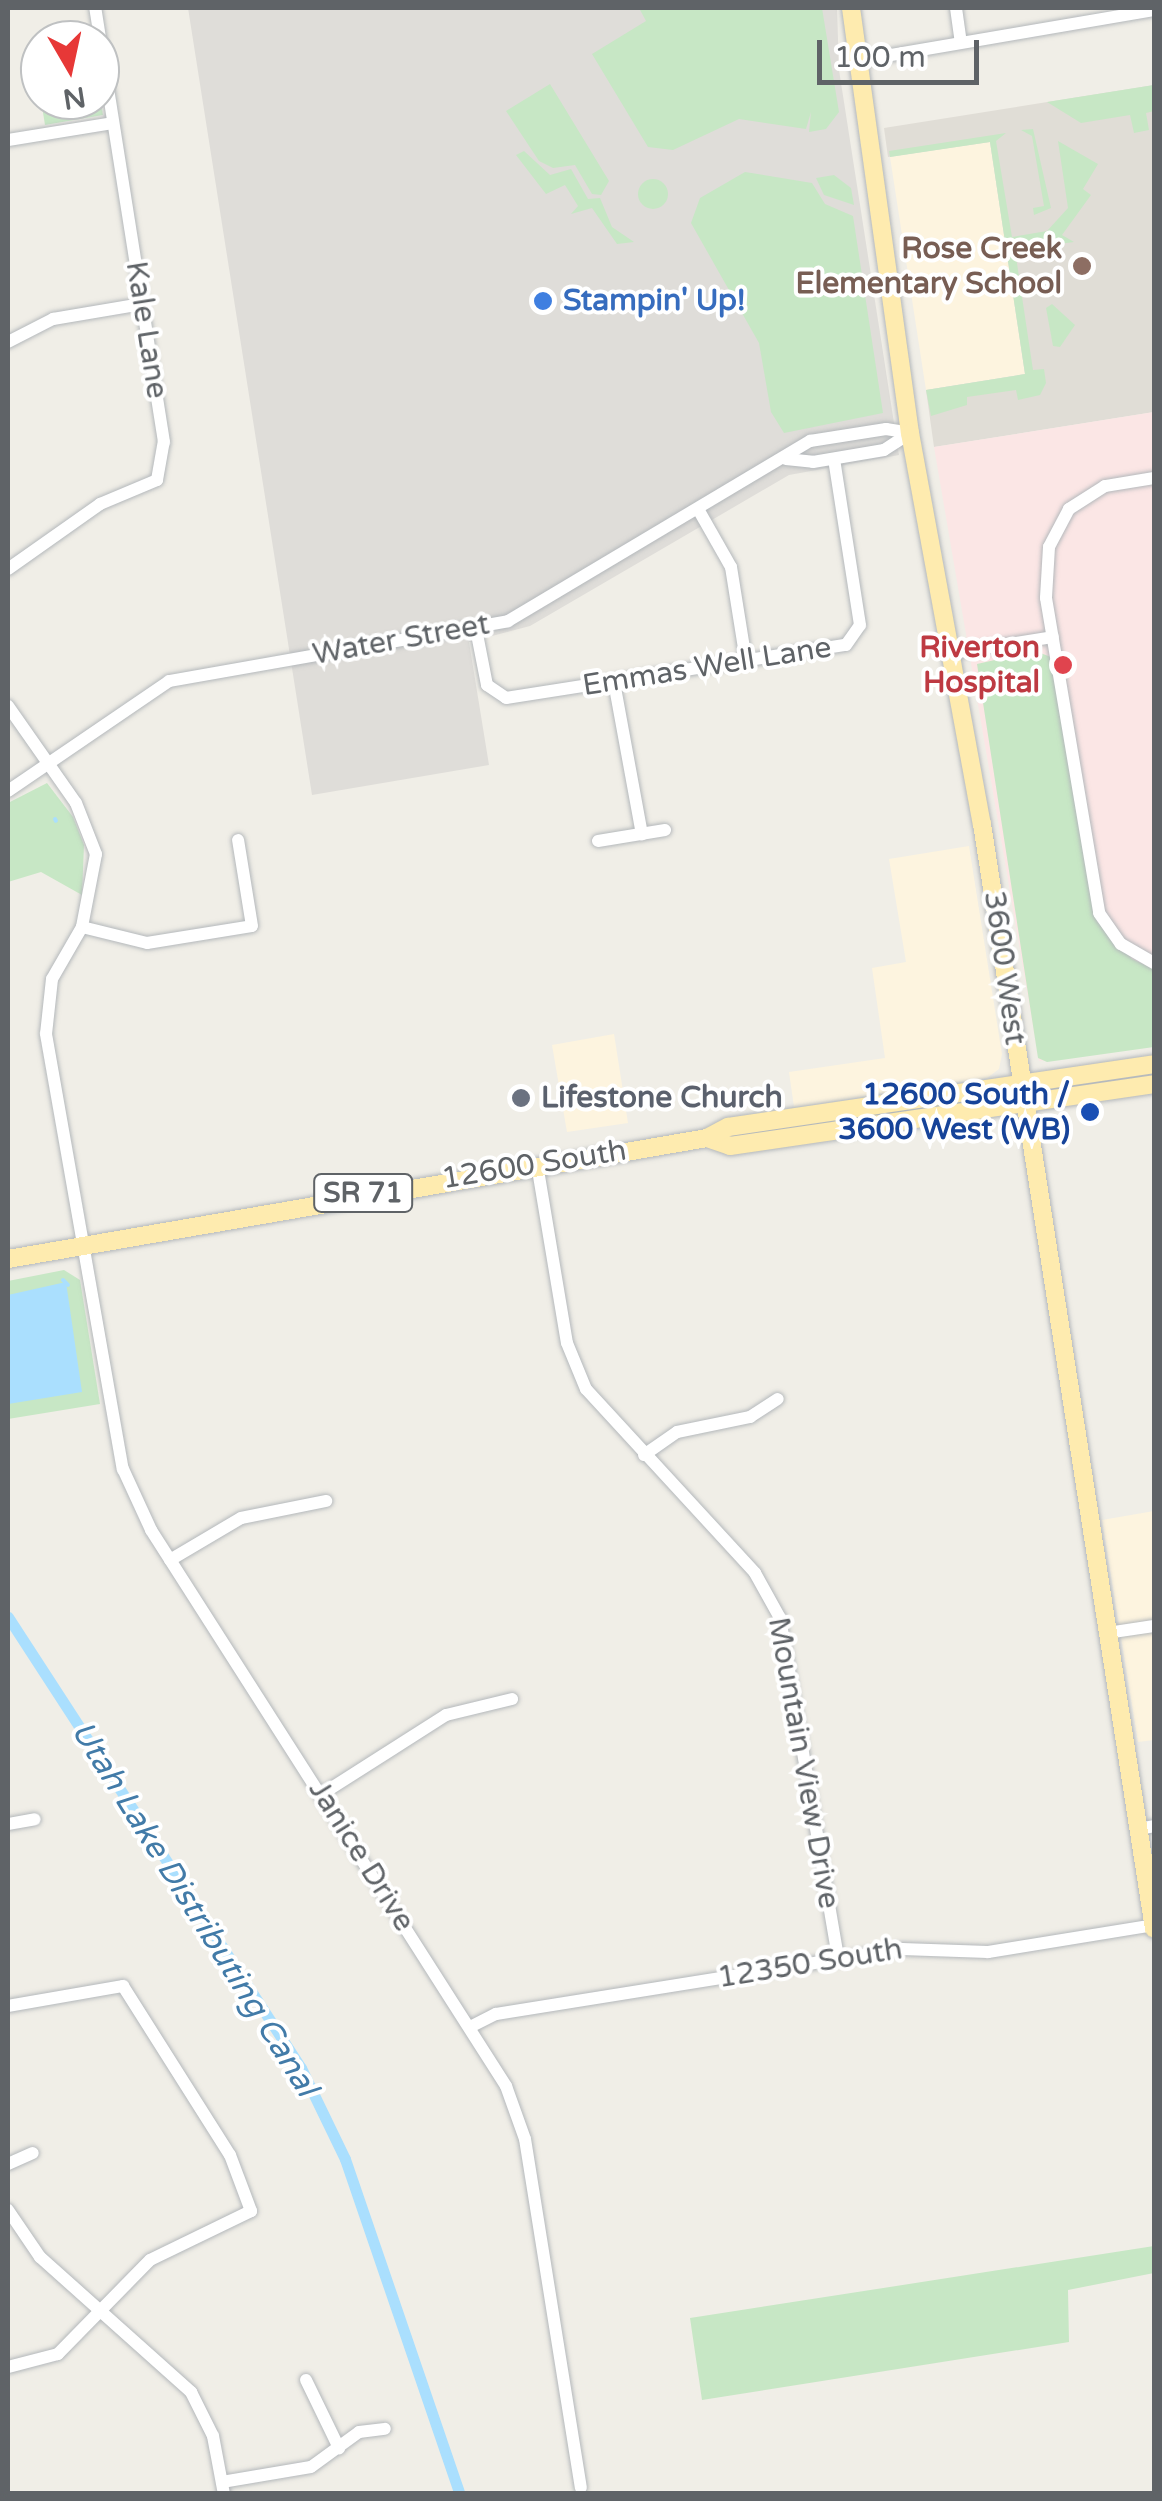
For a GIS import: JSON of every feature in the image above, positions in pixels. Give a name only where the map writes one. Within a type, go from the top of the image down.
[{"type":"main road","name":"3600 West","points":[[851,8],[910,434],[952,653],[1107,1633],[1147,1828],[1154,1927]]},
{"type":"main road","name":"12600 South","points":[[8,1259],[537,1164],[707,1138],[730,1146],[1022,1094],[1154,1064]]},
{"type":"main road","name":"12600 South","points":[[1022,1094],[1154,1084]]},
{"type":"street","name":"Kale Lane","points":[[8,569],[100,504],[157,480],[164,442],[95,8]]},
{"type":"street","points":[[956,8],[961,42]]},
{"type":"street","points":[[856,61],[1154,10]]},
{"type":"street","points":[[8,140],[114,124]]},
{"type":"street","points":[[8,342],[53,319],[142,304]]},
{"type":"street","name":"Water Street","points":[[8,792],[168,682],[476,629],[540,604],[810,442],[886,429],[910,434]]},
{"type":"street","points":[[786,459],[834,459],[884,450],[910,434]]},
{"type":"street","name":"Emmas Well Lane","points":[[476,629],[494,696],[614,682],[842,646],[858,635],[834,459]]},
{"type":"street","points":[[1154,478],[1105,486],[1069,509],[1050,547],[1046,598],[1098,913],[1121,944],[1154,962]]},
{"type":"street","points":[[698,510],[731,567],[746,661]]},
{"type":"street","points":[[952,653],[1053,637]]},
{"type":"street","points":[[614,682],[642,834]]},
{"type":"street","name":"Janice Drive","points":[[8,706],[89,827],[96,854],[82,927],[52,978],[45,1007],[118,1453],[135,1501],[170,1560],[506,2086],[525,2139],[582,2488]]},
{"type":"street","points":[[598,841],[664,830]]},
{"type":"street","points":[[82,927],[131,944],[252,926],[238,840]]},
{"type":"street","name":"Mountain View Drive","points":[[537,1164],[572,1359],[595,1403],[755,1574],[780,1618],[838,1959]]},
{"type":"street","points":[[644,1455],[677,1432],[750,1417],[778,1399]]},
{"type":"street","points":[[170,1560],[241,1518],[326,1501]]},
{"type":"street","points":[[1107,1633],[1154,1626]]},
{"type":"street","points":[[322,1794],[446,1715],[512,1699]]},
{"type":"street","points":[[8,1824],[35,1820]]},
{"type":"street","name":"12350 South","points":[[470,2026],[496,2014],[916,1947],[988,1952],[1154,1927]]},
{"type":"street","points":[[8,2006],[123,1986],[230,2155],[250,2211],[150,2260],[102,2315],[58,2354],[8,2367]]},
{"type":"street","points":[[8,2164],[34,2154]]},
{"type":"street","points":[[8,2210],[40,2258],[191,2392],[214,2436],[223,2488],[302,2470],[359,2432],[386,2429]]},
{"type":"street","points":[[306,2380],[340,2448]]},
{"type":"shaded area","points":[[188,8],[837,8],[839,70],[899,455],[789,475],[530,626],[469,642],[489,765],[312,795]]},
{"type":"shaded area","name":"Rose Creek Elementary School","points":[[1154,85],[1154,412],[934,447],[926,390],[1025,374],[990,142],[888,157],[884,128]]},
{"type":"shaded area","points":[[990,141],[1025,374],[926,390],[890,157]]},
{"type":"shaded area","name":"Riverton Hospital","points":[[1154,412],[1154,1044],[1039,1061],[934,447]]},
{"type":"shaded area","points":[[969,846],[1002,1054],[999,1069],[987,1078],[794,1107],[789,1072],[885,1058],[872,968],[906,962],[889,859]]},
{"type":"shaded area","points":[[614,1034],[628,1123],[567,1132],[552,1045]]},
{"type":"shaded area","points":[[1154,1511],[1154,1740],[1138,1742],[1102,1520]]},
{"type":"green space","points":[[639,8],[822,8],[839,112],[826,129],[809,132],[811,112],[806,129],[739,119],[673,150],[648,147],[592,54],[646,21]]},
{"type":"green space","points":[[550,84],[609,181],[601,195],[592,194],[575,165],[553,168],[539,161],[506,111]]},
{"type":"green space","points":[[1154,85],[1154,111],[1146,113],[1149,130],[1134,133],[1130,115],[1081,123],[1047,102]]},
{"type":"green space","points":[[44,120],[74,120],[45,125]]},
{"type":"green space","points":[[1033,129],[1051,208],[1034,215],[1033,208],[1044,206],[1032,136],[1021,130]]},
{"type":"green space","points":[[1006,133],[996,141],[1012,237],[1047,231],[1068,208],[1058,141],[1098,164],[1083,189],[1091,195],[1062,235],[1074,242],[1015,250],[1033,370],[1044,369],[1046,383],[1040,395],[1018,400],[1016,390],[967,397],[967,405],[931,416],[926,390],[1025,374],[990,142],[890,157],[889,151]]},
{"type":"green space","points":[[524,151],[550,175],[571,169],[588,199],[600,198],[612,227],[634,242],[617,244],[592,208],[571,214],[578,206],[565,185],[546,194],[516,155]]},
{"type":"green space","points":[[745,172],[812,183],[825,204],[853,216],[883,413],[784,433],[771,412],[759,343],[691,223],[700,198]]},
{"type":"green space","points":[[834,175],[851,188],[854,205],[824,195],[816,178]]},
{"type":"green space","points":[[653,179],[663,184],[668,194],[663,204],[653,209],[643,204],[638,194],[643,184]]},
{"type":"green space","points":[[1052,304],[1075,325],[1060,347],[1053,346],[1046,308]]},
{"type":"green space","points":[[1035,651],[1051,657],[1097,921],[1132,959],[1154,969],[1154,1047],[1047,1062],[1038,1058],[977,664]]},
{"type":"green space","points":[[47,783],[73,817],[84,845],[82,895],[41,872],[8,882],[8,803]]},
{"type":"green space","points":[[64,1270],[80,1280],[100,1404],[8,1419],[8,1281]]},
{"type":"green space","points":[[1154,2246],[1154,2273],[1068,2290],[1069,2342],[702,2400],[690,2318]]},
{"type":"water","points":[[66,1282],[82,1392],[8,1404],[8,1295]]},
{"type":"waterway","points":[[63,1280],[68,1285]]},
{"type":"waterway","name":"Utah Lake Distributing Canal","points":[[8,1617],[301,2068],[345,2159],[460,2494]]},
{"type":"place","name":"Rose Creek Elementary School","points":[[1082,266]]},
{"type":"place","name":"Stampin' Up!","points":[[543,301]]},
{"type":"place","name":"Riverton Hospital","points":[[1063,665]]},
{"type":"place","name":"Lifestone Church","points":[[521,1098]]},
{"type":"place","name":"12600 South / 3600 West (WB)","points":[[1090,1112]]}]
